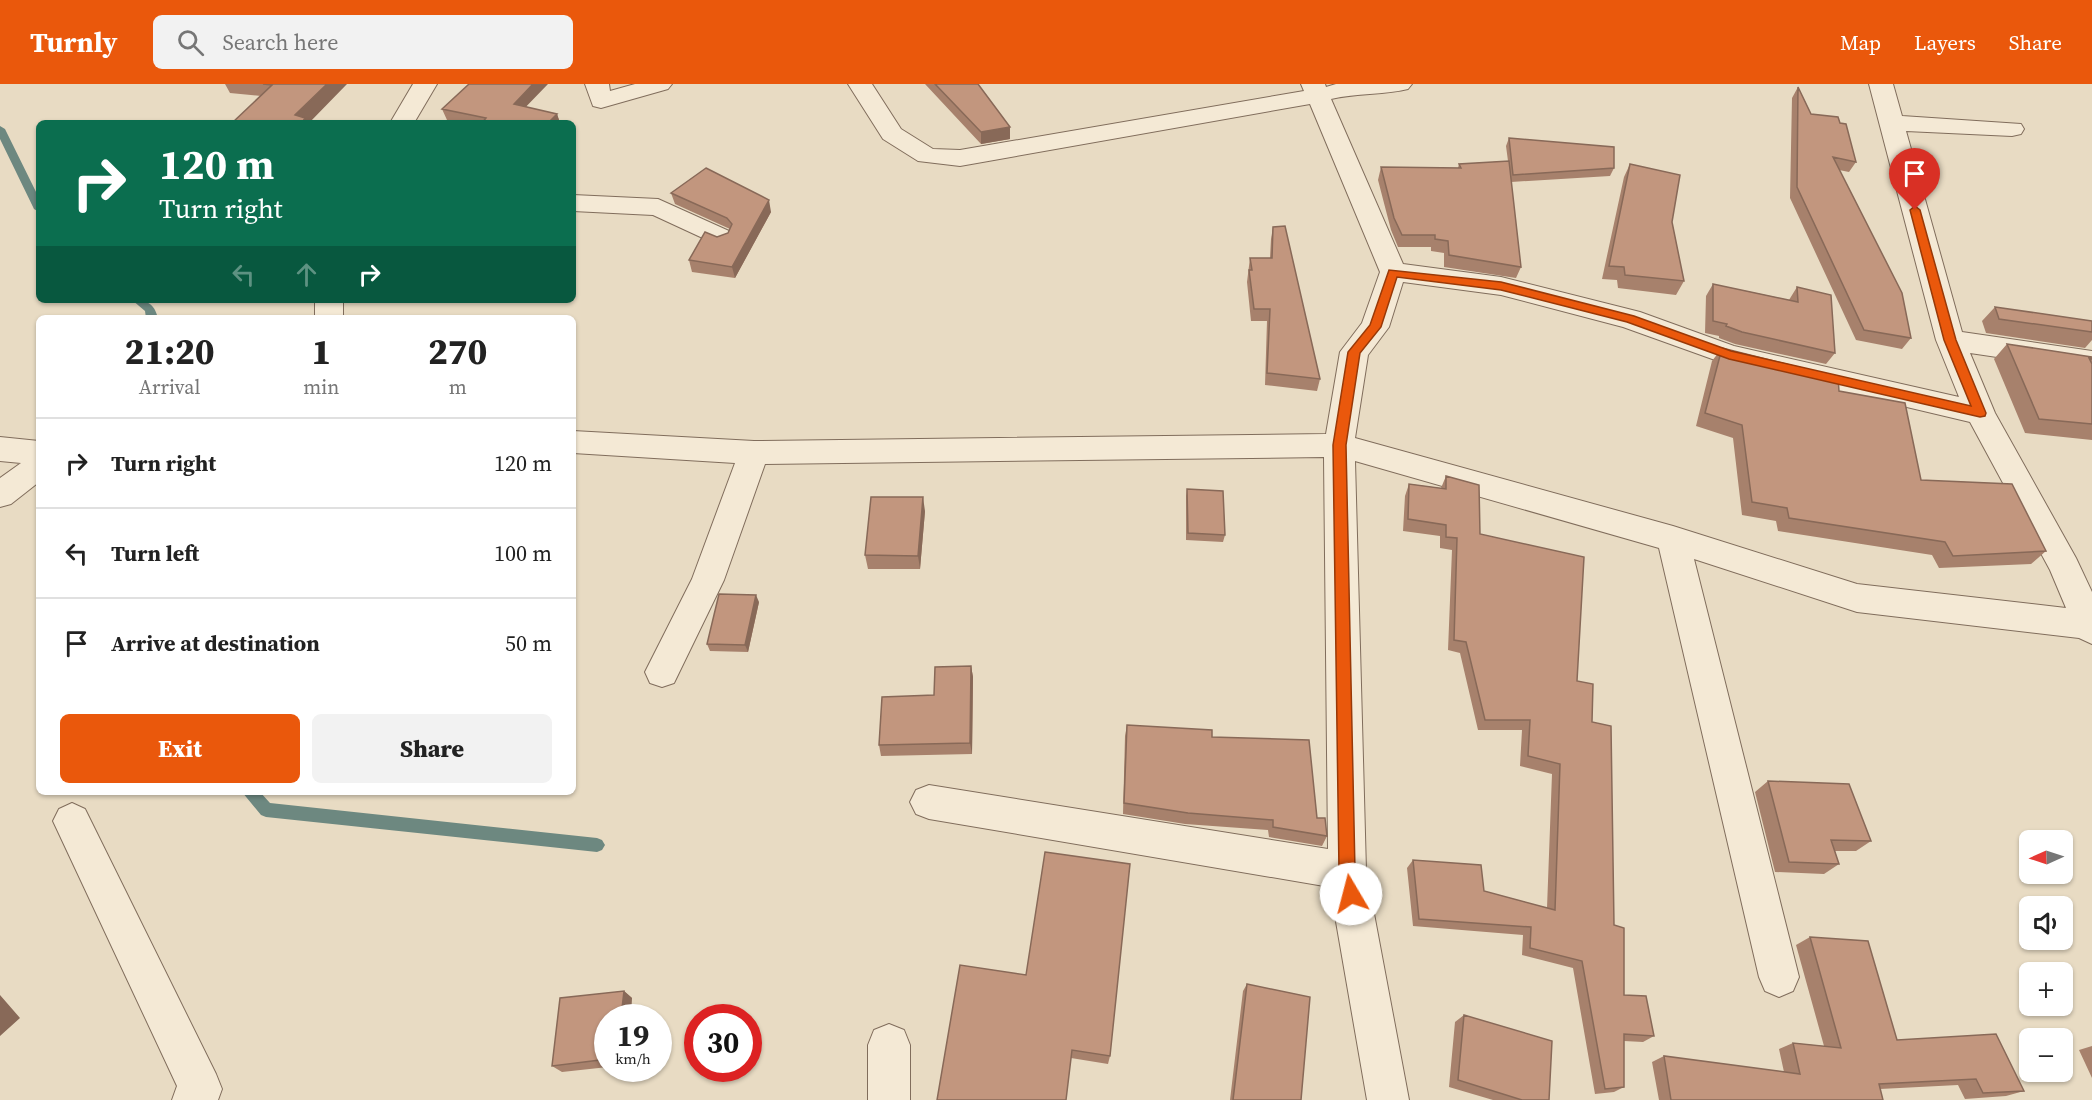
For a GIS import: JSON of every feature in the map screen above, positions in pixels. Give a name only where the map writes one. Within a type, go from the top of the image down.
[{"type":"street","points":[[404,120],[425,84]]},
{"type":"street","points":[[597,84],[601,101],[660,84]]},
{"type":"street","points":[[860,84],[892,134],[927,156],[960,158],[1315,90],[1400,84]]},
{"type":"street","points":[[576,442],[754,453],[1340,445],[1673,539],[1857,598],[2091,627],[2079,570],[1980,413],[1950,340],[1881,84]]},
{"type":"street","points":[[1315,90],[1393,272],[1375,327],[1354,352],[1340,445],[1347,871],[1388,1100]]},
{"type":"street","points":[[1891,123],[2012,129]]},
{"type":"street","points":[[576,203],[658,207],[720,237]]},
{"type":"street","points":[[1393,272],[1501,286],[1630,319],[1729,355],[1980,413]]},
{"type":"street","points":[[1950,340],[2092,361]]},
{"type":"street","points":[[0,449],[36,453]]},
{"type":"street","points":[[662,672],[708,580],[754,453]]},
{"type":"street","points":[[0,495],[36,468]]},
{"type":"street","points":[[1673,539],[1779,977]]},
{"type":"street","points":[[929,802],[1347,871]]},
{"type":"street","points":[[72,820],[201,1089],[193,1100]]},
{"type":"street","points":[[889,1045],[889,1100]]},
{"type":"building","points":[[263,84],[327,84],[295,115],[305,118],[304,120],[235,120],[272,85]]},
{"type":"building","points":[[469,84],[533,84],[514,104],[557,114],[551,120],[484,120],[486,118],[442,109]]},
{"type":"building","points":[[935,84],[978,84],[1010,127],[981,132]]},
{"type":"building","points":[[1798,87],[1811,114],[1838,117],[1840,123],[1846,124],[1856,162],[1833,157],[1902,293],[1911,338],[1864,330],[1797,187]]},
{"type":"building","points":[[1509,138],[1614,147],[1614,168],[1513,175]]},
{"type":"building","points":[[1509,161],[1521,267],[1449,255],[1448,241],[1435,239],[1435,235],[1402,235],[1394,218],[1381,167],[1461,168],[1459,164]]},
{"type":"building","points":[[1630,164],[1680,175],[1672,222],[1684,281],[1625,275],[1624,267],[1609,266]]},
{"type":"building","points":[[706,168],[769,200],[732,267],[689,260],[705,232],[717,237],[728,233],[732,224],[727,218],[671,193]]},
{"type":"building","points":[[1285,226],[1320,379],[1267,373],[1270,309],[1254,309],[1249,270],[1252,270],[1250,258],[1272,258],[1273,227]]},
{"type":"building","points":[[1713,284],[1798,302],[1797,287],[1831,295],[1835,353],[1742,332],[1726,326],[1727,324],[1713,321]]},
{"type":"building","points":[[1995,307],[2092,321],[2092,332],[1999,319]]},
{"type":"building","points":[[2007,344],[2092,357],[2092,359],[2089,358],[2092,364],[2092,424],[2039,419]]},
{"type":"building","points":[[1722,348],[1838,377],[1839,391],[1905,403],[1921,480],[2012,484],[2046,551],[1953,556],[1945,542],[1789,518],[1787,508],[1752,502],[1742,425],[1705,413]]},
{"type":"building","points":[[1446,476],[1479,485],[1480,534],[1584,557],[1577,681],[1593,684],[1592,722],[1611,726],[1614,925],[1624,928],[1624,995],[1646,996],[1654,1036],[1624,1034],[1624,1087],[1605,1089],[1582,961],[1530,948],[1531,927],[1419,919],[1413,860],[1481,865],[1484,891],[1555,910],[1560,764],[1528,756],[1530,720],[1485,720],[1466,642],[1454,640],[1457,538],[1446,537],[1446,525],[1408,519],[1409,484],[1446,489]]},
{"type":"building","points":[[1187,489],[1223,491],[1225,535],[1188,533]]},
{"type":"building","points":[[871,497],[923,497],[918,556],[865,555]]},
{"type":"building","points":[[719,594],[756,595],[745,645],[707,644]]},
{"type":"building","points":[[971,666],[970,743],[879,745],[882,697],[934,695],[935,667]]},
{"type":"building","points":[[1127,725],[1212,730],[1212,737],[1309,740],[1317,818],[1325,818],[1327,836],[1273,827],[1273,820],[1188,813],[1124,803]]},
{"type":"building","points":[[1768,781],[1849,784],[1871,841],[1831,840],[1839,864],[1789,862]]},
{"type":"building","points":[[1045,852],[1130,864],[1110,1056],[1072,1050],[1066,1100],[937,1100],[960,965],[1026,975]]},
{"type":"building","points":[[1810,937],[1868,941],[1897,1040],[1996,1034],[2024,1091],[1983,1093],[1976,1079],[1879,1084],[1883,1100],[1671,1100],[1664,1056],[1800,1074],[1793,1043],[1841,1048]]},
{"type":"building","points":[[1247,984],[1310,997],[1301,1100],[1233,1100]]},
{"type":"building","points":[[624,991],[622,1004],[594,1004],[594,1061],[552,1066],[560,998]]},
{"type":"building","points":[[1464,1015],[1552,1041],[1549,1100],[1522,1100],[1458,1080]]},
{"type":"waterway","points":[[0,129],[36,203]]},
{"type":"waterway","points":[[142,303],[150,309],[151,315]]},
{"type":"waterway","points":[[253,795],[266,810],[597,845]]},
{"type":"route","points":[[1351,894],[1347,871],[1340,445],[1354,352],[1375,327],[1393,272],[1501,286],[1630,319],[1729,355],[1980,413],[1950,340],[1915,210]]}]
